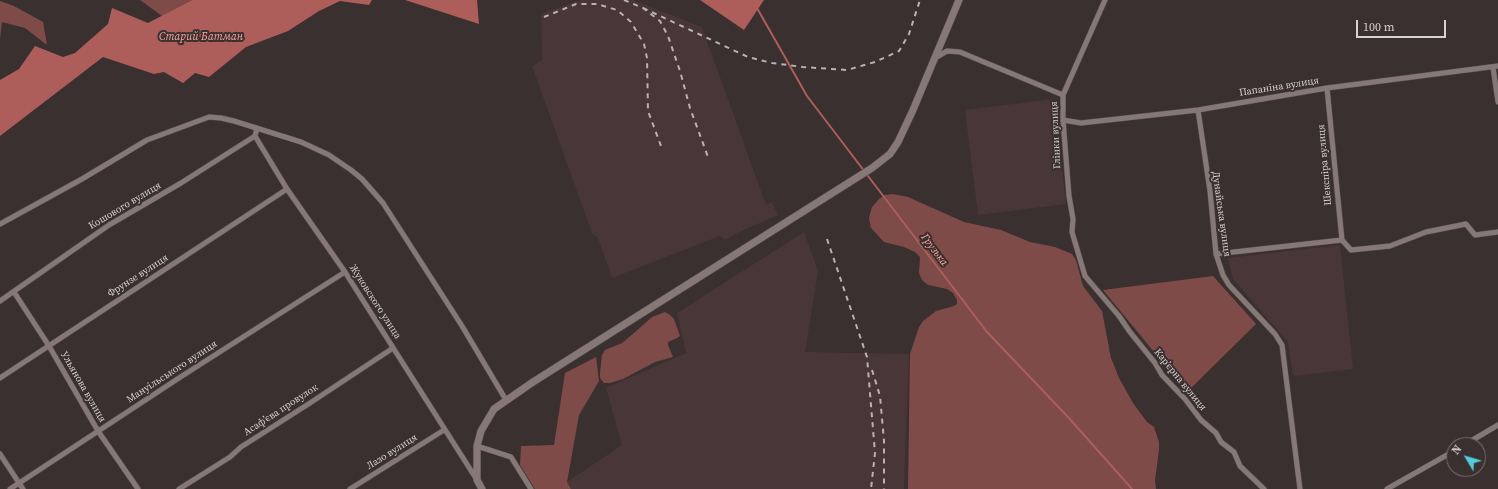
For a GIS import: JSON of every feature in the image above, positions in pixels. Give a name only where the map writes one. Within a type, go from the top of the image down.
[{"type":"street","points":[[482,489],[477,480],[477,446],[486,419],[494,409],[872,168],[890,154],[898,142],[960,0]]},
{"type":"street","name":"Глінки вулиця","points":[[1085,276],[1072,232],[1073,219],[1069,196],[1063,120],[1063,95],[1105,0]]},
{"type":"street","points":[[935,58],[947,51],[960,52],[1063,95]]},
{"type":"street","points":[[1495,66],[1498,102]]},
{"type":"street","name":"Папаніна вулиця","points":[[1063,120],[1081,123],[1198,110],[1327,88],[1495,66]]},
{"type":"street","name":"Шекспіра вулиця","points":[[1327,88],[1342,240]]},
{"type":"street","name":"Дунайська вулиця","points":[[1198,110],[1210,191],[1216,254],[1223,275],[1229,285],[1275,334],[1282,345],[1300,489]]},
{"type":"street","points":[[0,224],[147,140],[209,117],[221,118],[301,142],[329,155],[362,179],[383,203],[506,400]]},
{"type":"street","points":[[255,136],[257,128]]},
{"type":"street","name":"Жуковского улица","points":[[255,136],[287,189],[345,272],[477,480]]},
{"type":"street","name":"Кошового вулиця","points":[[0,301],[109,224],[181,183],[255,136]]},
{"type":"street","name":"Фрунзе вулиця","points":[[0,378],[287,189]]},
{"type":"street","points":[[1216,254],[1342,240],[1351,250],[1390,246],[1426,232],[1466,224],[1475,235],[1498,232]]},
{"type":"street","name":"Мануільського вулиця","points":[[10,489],[182,376],[345,272]]},
{"type":"street","name":"Кар’єрна вулиця","points":[[1085,276],[1120,316],[1130,332],[1155,363],[1162,375],[1185,399],[1201,420],[1216,433],[1221,442],[1234,452],[1240,466],[1264,489]]},
{"type":"street","name":"Ульянова вулиця","points":[[14,292],[49,346],[98,432],[138,489]]},
{"type":"street","name":"Асаф’єва провулок","points":[[179,489],[230,457],[241,447],[393,348]]},
{"type":"street","points":[[1478,437],[1498,425]]},
{"type":"street","name":"Лазо вулиця","points":[[350,489],[444,430]]},
{"type":"street","points":[[477,446],[511,457],[531,489]]},
{"type":"street","points":[[0,454],[23,489]]},
{"type":"street","points":[[1387,489],[1446,456]]},
{"type":"shaded area","points":[[140,0],[192,0],[162,16]]},
{"type":"shaded area","points":[[581,0],[633,0],[702,27],[766,205],[772,202],[778,215],[725,240],[720,236],[612,278],[598,238],[592,233],[532,66],[542,60],[541,14]]},
{"type":"shaded area","points":[[0,1],[14,6],[43,22],[47,45],[25,28],[2,22],[0,39]]},
{"type":"shaded area","points":[[1053,99],[1066,204],[978,215],[965,110]]},
{"type":"shaded area","points":[[893,194],[908,197],[964,222],[1001,230],[1030,242],[1055,247],[1072,254],[1076,260],[1083,286],[1102,311],[1111,358],[1119,378],[1133,403],[1147,422],[1154,427],[1159,442],[1155,480],[1156,489],[908,489],[910,354],[919,327],[923,321],[936,311],[954,306],[957,304],[957,300],[953,293],[947,289],[928,285],[922,280],[919,273],[920,257],[915,252],[904,247],[884,242],[871,228],[869,218],[872,207],[885,195]]},
{"type":"shaded area","points":[[804,232],[818,271],[805,352],[909,354],[904,489],[571,489],[567,482],[622,445],[606,388],[686,353],[677,313]]},
{"type":"shaded area","points":[[1340,245],[1353,369],[1293,376],[1288,342],[1233,279],[1228,258]]},
{"type":"shaded area","points":[[1213,276],[1256,324],[1187,392],[1103,290]]},
{"type":"shaded area","points":[[665,312],[674,319],[680,336],[668,342],[673,357],[655,362],[623,379],[610,383],[604,383],[600,378],[600,373],[602,355],[605,350],[622,343],[652,317]]},
{"type":"shaded area","points":[[596,357],[599,381],[579,415],[567,482],[571,489],[535,489],[520,465],[521,446],[554,445],[565,373]]},
{"type":"water","name":"Старий Батман","points":[[192,0],[372,0],[369,5],[340,1],[319,11],[288,31],[246,47],[209,77],[195,73],[183,83],[164,72],[154,74],[103,57],[0,136],[0,80],[19,69],[35,46],[63,57],[75,53],[108,24],[112,8],[148,23]]},
{"type":"water","points":[[405,0],[477,0],[479,24]]},
{"type":"water","points":[[700,0],[764,0],[744,30]]},
{"type":"waterway","name":"Грузька","points":[[757,8],[807,96],[987,332],[1068,417],[1132,489]]},
{"type":"railway","points":[[624,0],[643,8],[660,21],[668,36],[680,71],[690,108],[708,157]]},
{"type":"railway","points":[[643,8],[748,57],[772,63],[847,70],[875,62],[899,51],[909,34],[920,0]]},
{"type":"railway","points":[[544,17],[576,4],[597,4],[617,10],[631,22],[644,44],[647,58],[648,111],[661,146]]},
{"type":"railway","points":[[827,239],[867,357],[875,453],[871,489]]},
{"type":"railway","points":[[872,370],[880,396],[884,441],[884,489]]}]
